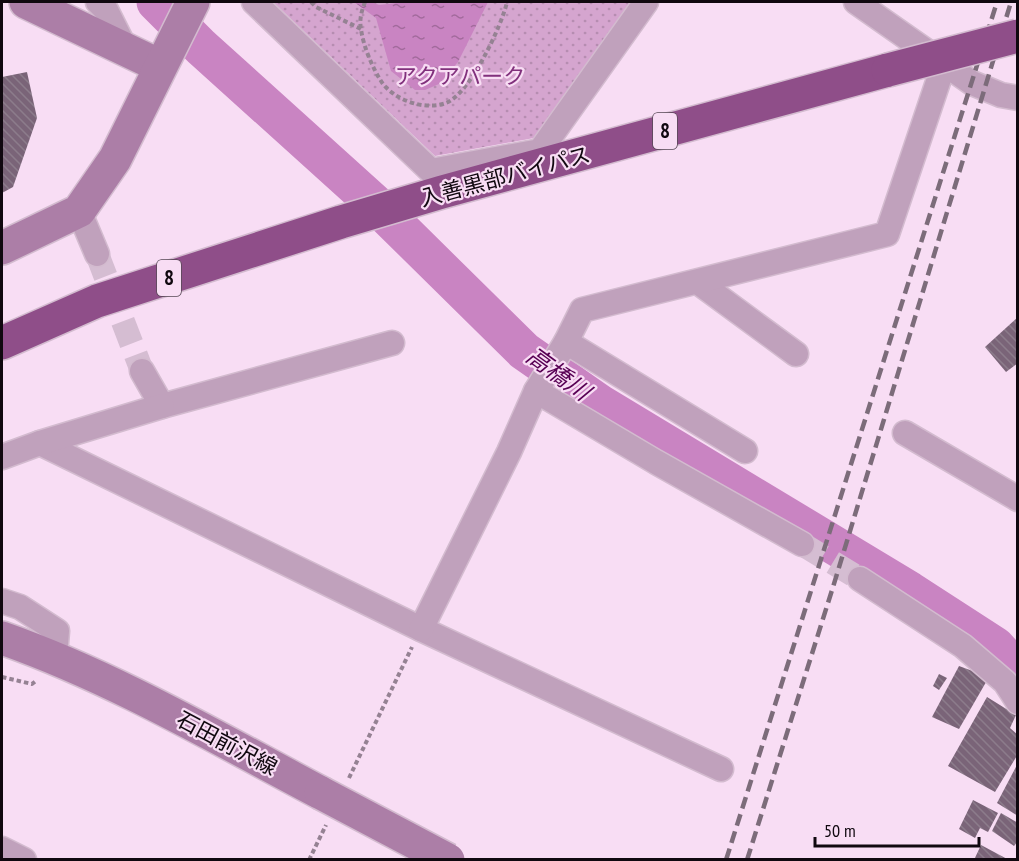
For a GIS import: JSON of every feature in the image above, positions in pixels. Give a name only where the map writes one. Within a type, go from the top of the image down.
[{"type":"highway","name":"入善黒部バイパス","points":[[2,343],[97,301],[341,222],[441,192],[1017,36]]},
{"type":"main road","points":[[27,2],[160,66]]},
{"type":"main road","points":[[2,248],[79,211],[115,159],[193,2]]},
{"type":"main road","name":"石田前沢線","points":[[2,638],[55,656],[193,725],[448,860]]},
{"type":"street","points":[[98,2],[106,10],[126,50]]},
{"type":"street","points":[[254,2],[431,171],[540,151],[646,2]]},
{"type":"street","points":[[856,2],[944,64],[984,89],[1017,98]]},
{"type":"street","points":[[421,629],[509,452],[536,392],[582,310],[887,234],[944,64]]},
{"type":"street","points":[[79,211],[98,254]]},
{"type":"street","points":[[698,282],[796,354]]},
{"type":"street","points":[[566,342],[745,451]]},
{"type":"street","points":[[2,457],[162,406],[392,343]]},
{"type":"street","points":[[142,371],[162,406]]},
{"type":"street","points":[[536,392],[802,544]]},
{"type":"street","points":[[905,433],[1017,499]]},
{"type":"street","points":[[40,443],[421,629],[721,769]]},
{"type":"street","points":[[860,579],[963,646],[1005,682],[1017,702]]},
{"type":"street","points":[[2,601],[20,607],[57,631],[55,656]]},
{"type":"street","points":[[2,849],[24,860]]},
{"type":"path","points":[[311,2],[316,7],[361,29]]},
{"type":"path","points":[[365,2],[361,16],[361,29],[382,82],[404,100],[430,107],[449,102],[468,81],[489,49],[504,16],[507,2]]},
{"type":"path","points":[[309,860],[332,799],[421,629]]},
{"type":"green space","name":"アクアパーク","points":[[273,2],[631,2],[534,138],[435,156]]},
{"type":"water","points":[[354,2],[371,2],[379,5],[406,2],[488,2],[458,62],[439,84],[425,90],[415,90],[391,71],[376,18]]},
{"type":"building","points":[[27,72],[37,118],[13,187],[2,193],[2,77]]},
{"type":"building","points":[[1018,317],[1018,363],[1006,372],[985,347]]},
{"type":"building","points":[[959,666],[989,677],[959,729],[932,717]]},
{"type":"building","points":[[939,674],[947,678],[939,690],[933,686]]},
{"type":"building","points":[[987,697],[1016,715],[1010,728],[1018,735],[1018,754],[995,792],[948,766]]},
{"type":"building","points":[[1018,763],[1018,816],[997,803]]},
{"type":"building","points":[[973,800],[998,813],[988,832],[980,828],[975,838],[959,829]]},
{"type":"building","points":[[1001,813],[1018,823],[1018,841],[1014,846],[992,831]]},
{"type":"building","points":[[981,845],[1009,860],[974,860]]},
{"type":"waterway","name":"高橋川","points":[[156,2],[201,47],[375,204],[524,351],[600,404],[910,591],[995,646],[1018,671]]},
{"type":"tunnel","points":[[97,254],[142,371]]},
{"type":"tunnel","points":[[802,544],[860,579]]},
{"type":"railway","points":[[726,860],[997,2]]},
{"type":"railway","points":[[747,860],[833,587],[1011,2]]}]
